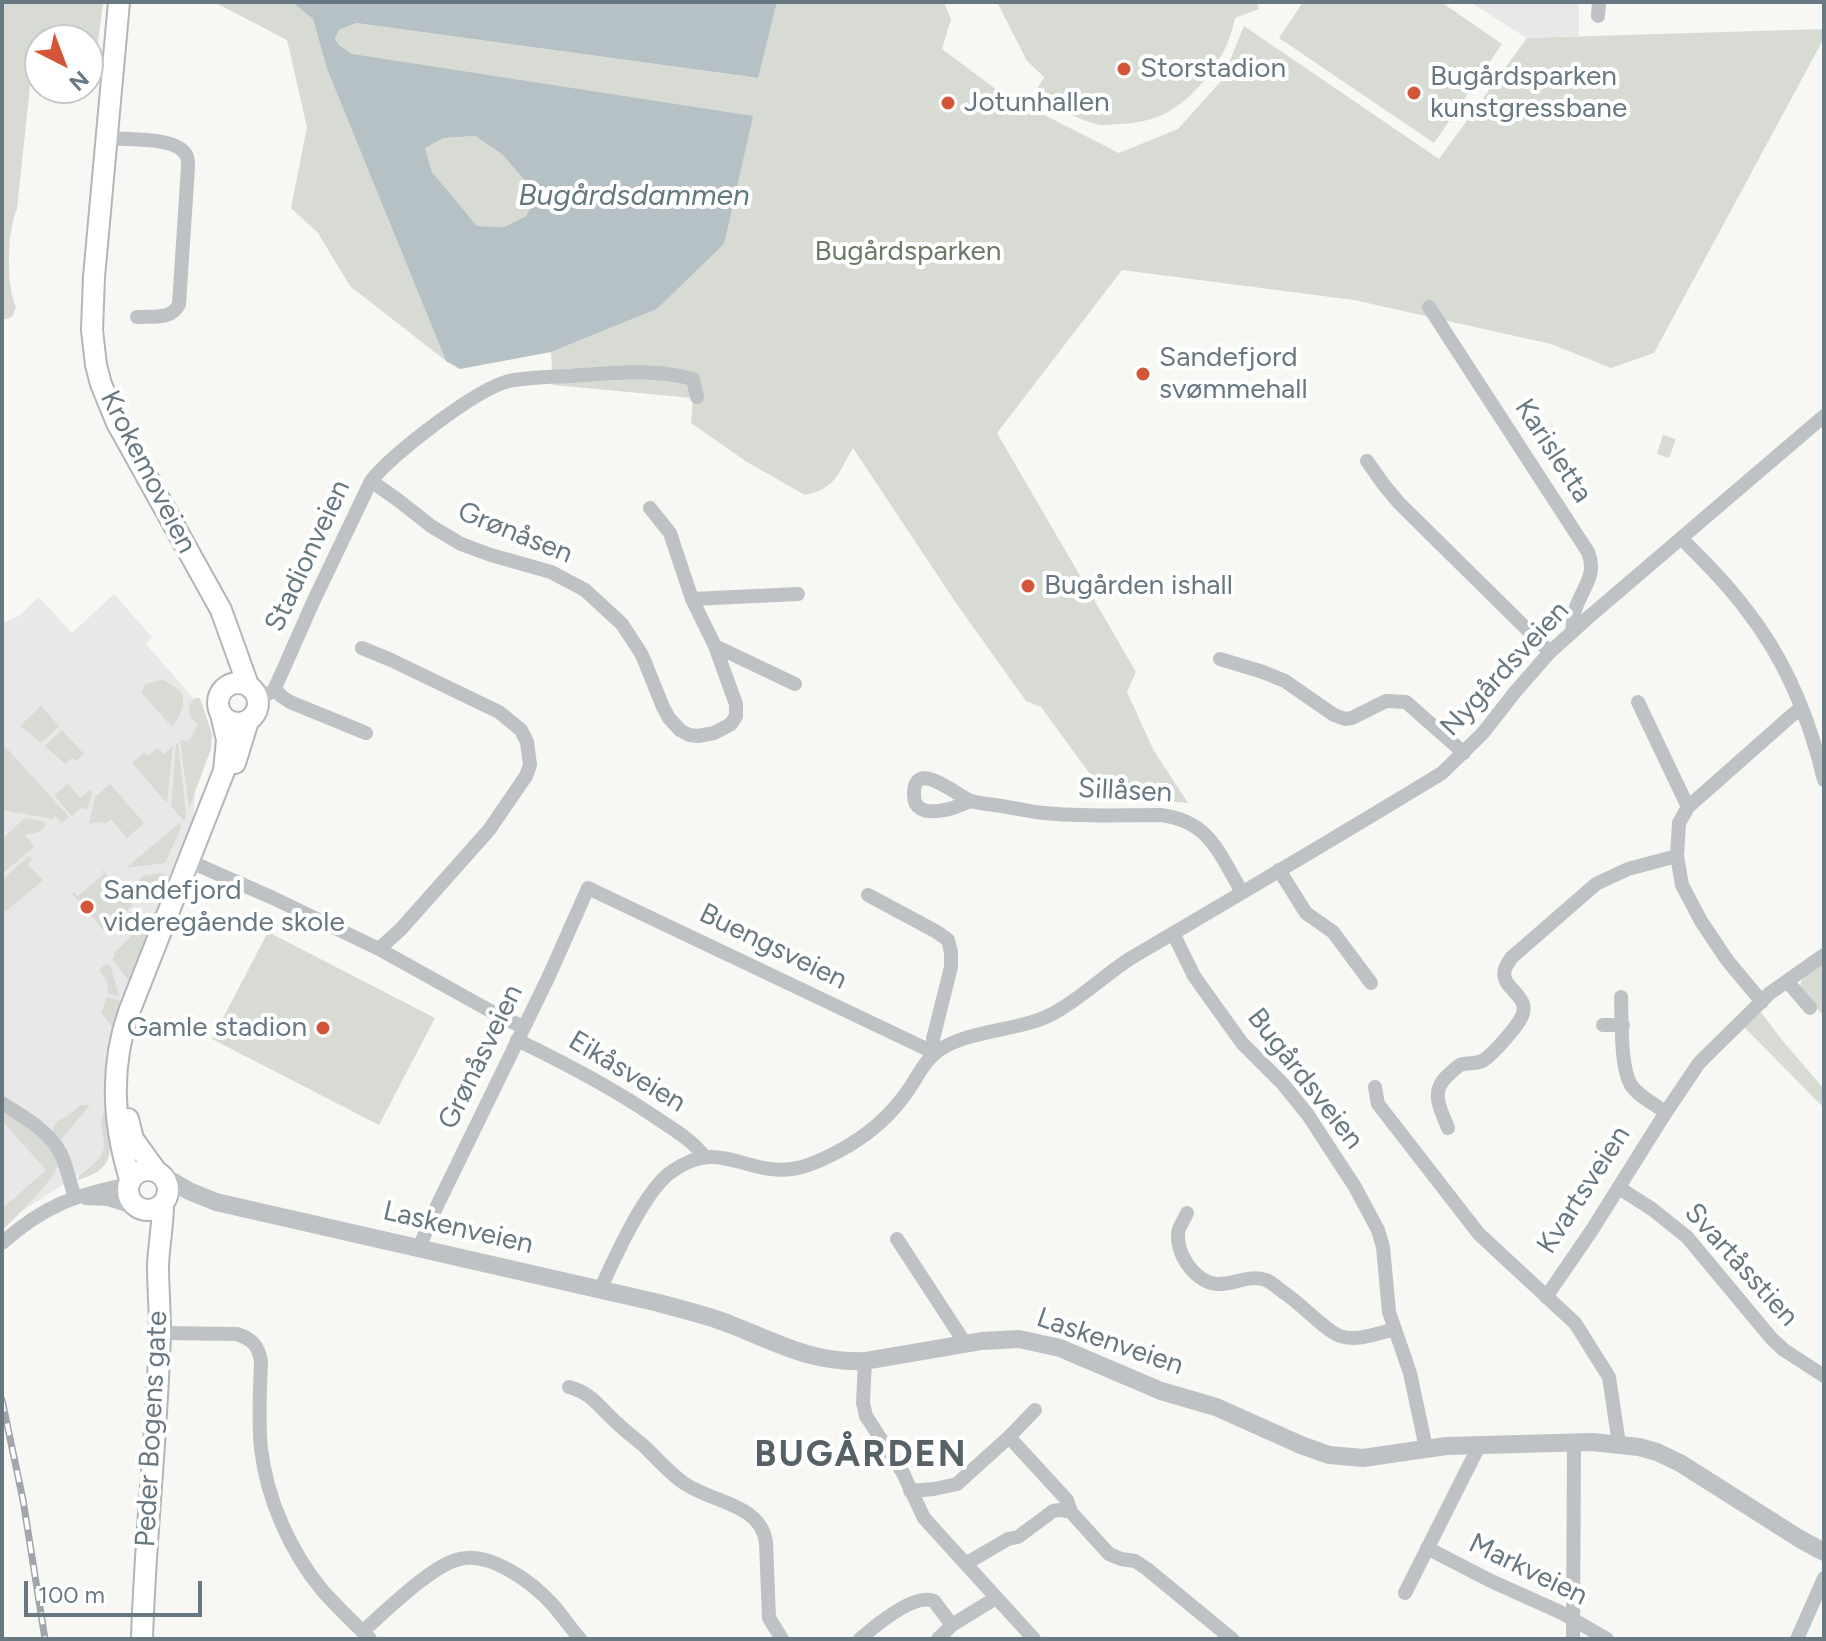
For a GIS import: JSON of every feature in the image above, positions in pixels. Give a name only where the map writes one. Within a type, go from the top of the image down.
[{"type":"main road","name":"Krokemoveien","points":[[119,2],[92,312],[96,365],[117,423],[221,610],[261,690]]},
{"type":"main road","name":"Krokemoveien","points":[[129,1181],[116,1112],[119,1048],[129,1012],[224,771],[227,740],[218,704],[229,664],[221,610]]},
{"type":"main road","points":[[160,1174],[148,1169],[140,1171],[129,1181],[128,1197],[138,1208],[151,1211],[164,1203],[168,1191],[167,1183],[160,1174],[139,1148],[128,1126],[125,1076],[128,1050],[140,1008],[227,793],[248,721],[257,711],[261,690],[238,683],[221,692]]},
{"type":"main road","points":[[221,714],[230,722],[248,721]]},
{"type":"main road","name":"Peder Bogens gate","points":[[142,1639],[160,1333],[158,1266],[164,1203]]},
{"type":"main road","name":"Peder Bogens gate","points":[[138,1208],[158,1266]]},
{"type":"street","points":[[106,138],[167,143],[178,147],[187,157],[179,304],[177,310],[168,316],[137,317]]},
{"type":"street","name":"Karisletta","points":[[1429,307],[1593,563],[1575,610],[1572,632]]},
{"type":"street","name":"Stadionveien","points":[[261,690],[314,600],[371,481],[397,454],[485,391],[508,382],[637,372],[693,379],[697,397]]},
{"type":"street","name":"Nygårdsveien","points":[[935,1053],[952,1043],[1036,1021],[1054,1013],[1114,969],[1442,773],[1483,733],[1550,652],[1824,416]]},
{"type":"street","points":[[1367,461],[1399,503],[1550,652]]},
{"type":"street","name":"Grønåsen","points":[[371,481],[431,526],[461,544],[551,572],[585,590],[622,624],[642,655],[669,718],[689,735],[714,733],[731,724],[736,716],[736,704],[715,646],[692,599],[670,533],[650,508]]},
{"type":"street","points":[[1682,539],[1749,612],[1777,654],[1792,683],[1824,780]]},
{"type":"street","points":[[692,599],[798,594]]},
{"type":"street","points":[[715,646],[795,684]]},
{"type":"street","points":[[362,648],[499,712],[521,730],[527,742],[530,765],[526,776],[489,830],[401,929],[379,949]]},
{"type":"street","points":[[1220,659],[1285,681],[1334,715],[1345,719],[1386,701],[1406,702],[1464,753]]},
{"type":"street","points":[[261,690],[366,733]]},
{"type":"street","points":[[1638,702],[1688,807]]},
{"type":"street","points":[[1762,1002],[1727,960],[1682,885],[1677,856],[1679,823],[1688,807],[1801,708]]},
{"type":"street","name":"Sillåsen","points":[[970,801],[1042,813],[1161,815],[1185,820],[1211,840],[1242,892]]},
{"type":"street","points":[[1448,1128],[1437,1099],[1440,1084],[1465,1063],[1475,1064],[1485,1059],[1519,1023],[1524,1012],[1521,999],[1504,976],[1504,969],[1511,958],[1596,884],[1628,869],[1677,856]]},
{"type":"street","name":"Eikåsveien","points":[[198,865],[379,949],[503,1018],[520,1033],[628,1098],[694,1143],[704,1156]]},
{"type":"street","points":[[1279,870],[1306,913],[1333,932],[1371,983]]},
{"type":"street","name":"Grønåsveien","points":[[419,1248],[588,888]]},
{"type":"street","name":"Buengsveien","points":[[588,888],[935,1053]]},
{"type":"street","points":[[600,1290],[651,1191],[672,1171],[687,1161],[704,1156],[718,1156],[775,1169],[794,1169],[812,1164],[871,1131],[908,1092],[935,1053],[933,1039],[951,967],[948,940],[868,895]]},
{"type":"street","name":"Bugårdsveien","points":[[1173,933],[1194,976],[1242,1043],[1283,1084],[1308,1115],[1378,1230],[1383,1247],[1389,1312],[1410,1373],[1426,1448]]},
{"type":"street","name":"Kvartsveien","points":[[1546,1297],[1699,1063],[1762,1002],[1824,955]]},
{"type":"street","points":[[1787,981],[1810,1008]]},
{"type":"street","name":"Kvartsveien","points":[[1621,997],[1624,1064],[1630,1084],[1643,1098],[1666,1112]]},
{"type":"street","points":[[1603,1025],[1623,1025]]},
{"type":"street","points":[[1375,1087],[1378,1104],[1479,1234],[1575,1323],[1609,1377],[1619,1444]]},
{"type":"street","points":[[2,1103],[30,1121],[55,1144],[76,1197]]},
{"type":"street","name":"Laskenveien","points":[[160,1174],[216,1202],[708,1317],[814,1357],[847,1362],[865,1361],[965,1343],[1019,1339],[1060,1348],[1141,1383],[1216,1407],[1329,1455],[1363,1458],[1426,1448],[1574,1443],[1619,1444],[1657,1452],[1824,1552]]},
{"type":"street","points":[[2,1243],[46,1209],[129,1181]]},
{"type":"street","name":"Svartåsstien","points":[[1619,1188],[1687,1237],[1772,1339],[1824,1376]]},
{"type":"street","points":[[76,1197],[108,1199],[138,1208]]},
{"type":"street","name":"Laskenveien","points":[[164,1203],[216,1202]]},
{"type":"street","points":[[1187,1213],[1178,1230],[1179,1243],[1183,1257],[1203,1279],[1213,1284],[1253,1278],[1267,1281],[1340,1336],[1363,1337],[1395,1329]]},
{"type":"street","points":[[897,1239],[965,1343]]},
{"type":"street","points":[[160,1333],[237,1334],[254,1342],[259,1349],[261,1448],[275,1506],[290,1541],[308,1571],[324,1592],[367,1635],[406,1593],[442,1567],[454,1560],[477,1557],[493,1562],[541,1593],[580,1639]]},
{"type":"street","points":[[865,1361],[863,1403],[866,1416],[903,1473],[924,1518],[1034,1639]]},
{"type":"street","points":[[569,1387],[582,1390],[596,1401],[693,1490],[738,1507],[758,1521],[765,1531],[769,1618],[782,1639]]},
{"type":"street","points":[[910,1491],[957,1484],[1035,1410]]},
{"type":"street","points":[[1009,1437],[1067,1500],[1071,1512],[1109,1554],[1135,1561],[1147,1569],[1232,1639]]},
{"type":"street","points":[[1573,1639],[1574,1443]]},
{"type":"street","name":"Markveien","points":[[1405,1593],[1479,1446]]},
{"type":"street","points":[[967,1563],[1008,1539],[1018,1537],[1053,1511],[1071,1512]]},
{"type":"street","name":"Markveien","points":[[1427,1548],[1573,1618],[1607,1639]]},
{"type":"street","points":[[1797,1639],[1824,1578]]},
{"type":"street","points":[[938,1639],[952,1625],[996,1598]]},
{"type":"street","points":[[860,1639],[894,1613],[923,1599],[934,1601],[952,1625]]},
{"type":"shaded area","points":[[1470,2],[1579,2],[1579,36],[1527,38]]},
{"type":"shaded area","name":"Sandefjord videregående skole","points":[[114,594],[152,637],[146,644],[200,706],[191,857],[119,1048],[104,1158],[2,1224],[2,623],[19,616],[39,597],[72,633]]},
{"type":"green space","points":[[2,2],[103,2],[100,24],[24,24],[24,104],[28,104],[9,272],[16,307],[12,317],[2,320]]},
{"type":"green space","points":[[214,2],[292,2],[313,19],[327,69],[446,361],[350,286],[318,233],[291,208],[307,127],[287,40]]},
{"type":"green space","name":"Bugårdsparken","points":[[777,2],[944,2],[951,19],[942,49],[1001,93],[1119,153],[1178,129],[1222,80],[1244,26],[1439,159],[1527,38],[1824,29],[1824,38],[1654,353],[1611,368],[1551,344],[1354,300],[1122,270],[997,433],[1136,672],[1127,692],[1154,751],[1188,803],[1106,796],[1041,707],[1026,701],[956,603],[853,448],[830,484],[805,495],[747,462],[691,423],[693,398],[553,385],[551,352],[657,309],[724,244],[352,54],[335,39],[339,30],[356,23],[757,78]]},
{"type":"green space","name":"Storstadion","points":[[997,2],[1257,2],[1259,9],[1235,18],[1221,57],[1204,81],[1184,101],[1161,115],[1141,121],[1101,125],[1066,112],[1037,89],[1044,77],[1027,61]]},
{"type":"green space","name":"Bugårdsparken kunstgressbane","points":[[1303,2],[1441,2],[1502,44],[1434,143],[1279,38]]},
{"type":"green space","points":[[475,136],[503,155],[537,195],[526,216],[504,227],[477,226],[432,172],[425,148],[444,138]]},
{"type":"green space","points":[[1663,435],[1676,439],[1669,458],[1657,454]]},
{"type":"green space","points":[[163,680],[180,691],[183,699],[180,714],[172,727],[142,693],[145,684]]},
{"type":"green space","points":[[195,698],[200,698],[212,734],[211,749],[189,808],[180,740],[189,741],[198,724],[189,712]]},
{"type":"green space","points":[[41,706],[59,726],[41,743],[20,726]]},
{"type":"green space","points":[[62,730],[84,754],[76,761],[72,758],[65,764],[45,746]]},
{"type":"green space","points":[[178,742],[186,814],[184,821],[171,806]]},
{"type":"green space","points":[[2,743],[69,817],[62,823],[55,816],[53,819],[2,810]]},
{"type":"green space","points":[[173,746],[167,803],[132,763],[144,752],[148,756],[158,748],[164,754]]},
{"type":"green space","points":[[68,784],[80,798],[90,790],[92,793],[87,810],[81,808],[72,816],[54,795]]},
{"type":"green space","points":[[110,784],[144,823],[127,838],[111,819],[105,824],[89,824],[95,797]]},
{"type":"green space","points":[[25,818],[43,821],[46,826],[39,832],[25,835],[34,847],[2,874],[2,839]]},
{"type":"green space","points":[[179,823],[182,826],[165,863],[126,868]]},
{"type":"green space","points":[[29,856],[32,859],[28,865],[43,880],[5,912],[2,908],[2,880]]},
{"type":"green space","points":[[101,868],[133,905],[115,921],[118,925],[107,934],[72,894],[74,892],[78,896],[104,874]]},
{"type":"green space","points":[[164,873],[164,894],[148,897],[138,881],[145,875]]},
{"type":"green space","points":[[140,913],[152,926],[130,982],[112,959],[113,954],[131,937],[129,935],[144,922]]},
{"type":"green space","name":"Gamle stadion","points":[[268,932],[435,1018],[379,1125],[212,1039]]},
{"type":"green space","points":[[1824,960],[1824,1016],[1800,986],[1807,973]]},
{"type":"green space","points":[[107,963],[119,996],[108,994],[107,981],[99,970]]},
{"type":"green space","points":[[107,997],[119,1000],[121,1004],[114,1029],[101,1013]]},
{"type":"green space","points":[[1760,1011],[1824,1089],[1824,1108],[1743,1026]]},
{"type":"green space","points":[[80,1105],[90,1105],[59,1142],[53,1132],[56,1123]]},
{"type":"green space","points":[[105,1109],[110,1144],[107,1161],[92,1175],[78,1180],[79,1175],[93,1165],[104,1150],[102,1119]]},
{"type":"green space","points":[[9,1113],[45,1143],[58,1162],[44,1187],[2,1231],[2,1209],[46,1170],[3,1122],[4,1115]]},
{"type":"water","name":"Bugårdsdammen","points":[[292,2],[777,2],[758,78],[356,23],[339,30],[335,39],[352,54],[753,116],[724,244],[657,309],[551,352],[460,369],[446,361],[327,69],[313,19]],"holes":[[[475,136],[503,155],[537,195],[526,216],[504,227],[477,226],[432,172],[425,148],[444,138]]]},
{"type":"railway","points":[[2,1400],[23,1500],[45,1639]]},
{"type":"place","name":"Storstadion","points":[[1124,69]]},
{"type":"place","name":"Bugårdsparken kunstgressbane","points":[[1414,93]]},
{"type":"place","name":"Jotunhallen","points":[[948,103]]},
{"type":"place","name":"Sandefjord svømmehall","points":[[1143,374]]},
{"type":"place","name":"Bugården ishall","points":[[1028,586]]},
{"type":"place","name":"Sandefjord videregående skole","points":[[87,907]]},
{"type":"place","name":"Gamle stadion","points":[[323,1028]]},
{"type":"district","name":"BUGÅRDEN","points":[[861,1455]]}]
